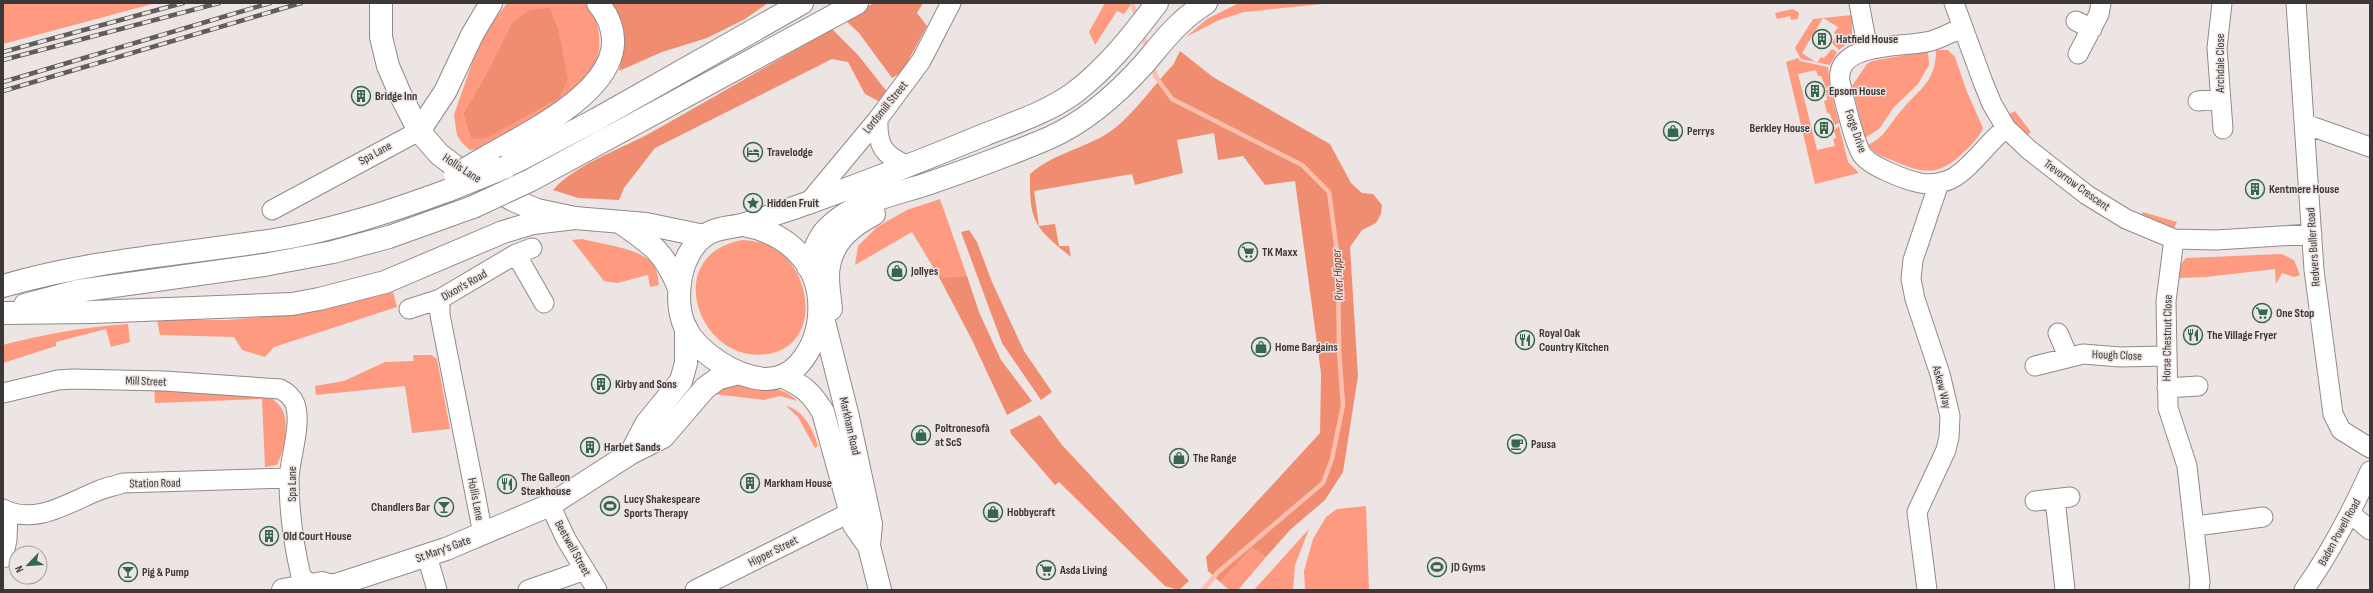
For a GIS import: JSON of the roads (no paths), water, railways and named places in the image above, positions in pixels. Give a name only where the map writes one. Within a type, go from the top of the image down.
[{"type":"main road","name":"Hollis Lane","points":[[381,3],[381,37],[388,66],[419,131],[439,154],[456,167],[513,200],[536,210],[575,218],[646,224],[704,236]]},
{"type":"main road","points":[[419,131],[445,92],[472,35],[491,3]]},
{"type":"main road","points":[[497,162],[587,92],[610,61],[612,44],[611,25],[598,3]]},
{"type":"main road","points":[[3,286],[33,278],[146,257],[282,238],[332,228],[399,208],[497,162],[597,119],[802,3]]},
{"type":"main road","points":[[3,312],[78,291],[264,265],[333,252],[389,237],[473,207],[530,180],[857,3]]},
{"type":"main road","points":[[808,267],[817,245],[828,228],[845,214],[869,201],[926,184],[999,158],[1067,130],[1102,104],[1148,59],[1174,27],[1206,3]]},
{"type":"main road","points":[[743,225],[760,228],[774,235],[802,256],[808,267],[816,289],[820,307],[819,326],[811,348],[794,369],[782,376],[767,379],[738,373],[698,344],[686,328],[679,307],[679,288],[687,256],[704,236],[719,229],[743,225],[808,203],[908,166],[1035,114],[1073,93],[1119,53],[1152,10]]},
{"type":"main road","points":[[832,350],[828,266],[837,243],[856,224],[926,184]]},
{"type":"main road","points":[[3,312],[108,311],[292,304],[319,299],[385,282],[503,232],[533,223],[575,218]]},
{"type":"main road","points":[[620,222],[660,252],[671,269],[679,288]]},
{"type":"main road","name":"Markham Road","points":[[820,307],[832,350],[871,524],[869,546],[880,590]]},
{"type":"main road","points":[[631,453],[646,424],[681,381],[686,363],[686,328]]},
{"type":"main road","points":[[550,505],[631,453],[663,438],[705,388],[719,378],[738,373]]},
{"type":"main road","name":"Markham Road","points":[[782,376],[802,385],[814,397],[823,412],[854,525],[869,546]]},
{"type":"main road","name":"St Mary's Gate","points":[[307,587],[427,556],[550,505]]},
{"type":"street","name":"Lordsmill Street","points":[[808,203],[878,119],[921,61],[951,3]]},
{"type":"street","points":[[1859,3],[1868,50]]},
{"type":"street","name":"Trevorrow Crescent","points":[[1954,3],[1962,28],[1992,104],[2006,128],[2028,149],[2087,195],[2126,219],[2174,239],[2202,240],[2312,234]]},
{"type":"street","points":[[2078,54],[2084,25],[2101,3]]},
{"type":"street","name":"Archdale Close","points":[[2222,3],[2217,48],[2219,99],[2223,129]]},
{"type":"street","name":"Redvers Buller Road","points":[[2296,3],[2315,275],[2333,414],[2341,430],[2370,448]]},
{"type":"street","name":"Forge Drive","points":[[1962,28],[1930,41],[1868,50],[1853,55],[1841,66],[1839,74],[1861,153],[1874,164],[1921,184],[1939,183],[1952,178],[1966,168],[1989,143],[2006,128]]},
{"type":"street","name":"Archdale Close","points":[[2198,101],[2219,99]]},
{"type":"street","points":[[878,119],[877,138],[883,149],[895,160],[908,166]]},
{"type":"street","points":[[2305,124],[2370,147]]},
{"type":"street","name":"Spa Lane","points":[[272,210],[336,184],[419,131]]},
{"type":"street","name":"Askew Way","points":[[1927,590],[1917,512],[1946,450],[1949,437],[1950,416],[1940,374],[1915,299],[1911,280],[1913,260],[1939,183]]},
{"type":"street","name":"Horse Chestnut Close","points":[[2174,239],[2166,301],[2165,356],[2167,388],[2172,423],[2188,466],[2196,526],[2200,582],[2199,590]]},
{"type":"street","name":"Dixon's Road","points":[[409,309],[440,299],[524,251],[544,303]]},
{"type":"street","name":"Hollis Lane","points":[[440,299],[440,315],[483,534]]},
{"type":"street","points":[[2058,333],[2068,356]]},
{"type":"street","name":"Hough Close","points":[[2035,366],[2068,356],[2083,354],[2120,357],[2165,356]]},
{"type":"street","name":"Mill Street","points":[[3,393],[58,380],[72,379],[164,381],[280,389],[289,394]]},
{"type":"street","name":"Horse Chestnut Close","points":[[2167,388],[2198,386]]},
{"type":"street","name":"Spa Lane","points":[[289,394],[295,404],[297,420],[289,478],[307,587]]},
{"type":"street","name":"Baden Powell Road","points":[[2304,590],[2323,563],[2351,514],[2370,471]]},
{"type":"street","name":"Station Road","points":[[6,510],[32,515],[48,513],[100,490],[123,483],[289,478]]},
{"type":"street","points":[[2035,501],[2062,498],[2065,590]]},
{"type":"street","name":"Beetwell Street","points":[[550,505],[597,590]]},
{"type":"street","points":[[3,558],[7,540],[6,510]]},
{"type":"street","name":"Hipper Street","points":[[695,590],[851,512]]},
{"type":"street","points":[[2351,514],[2370,530]]},
{"type":"street","points":[[2196,526],[2263,517]]},
{"type":"street","points":[[427,556],[437,590]]},
{"type":"street","points":[[528,590],[585,570]]},
{"type":"waterway","name":"River Hipper","points":[[1132,3],[1137,18]]},
{"type":"waterway","name":"River Hipper","points":[[1142,33],[1148,51]]},
{"type":"waterway","name":"River Hipper","points":[[1152,65],[1156,77],[1172,99],[1302,165],[1329,192],[1338,259],[1339,350],[1343,405],[1332,459],[1323,483],[1218,572],[1203,590]]},
{"type":"railway","points":[[3,52],[183,3]]},
{"type":"railway","points":[[3,60],[219,3]]},
{"type":"railway","points":[[3,82],[270,3]]},
{"type":"railway","points":[[3,91],[301,3]]},
{"type":"place","name":"Hatfield House","points":[[1822,39]]},
{"type":"place","name":"Epsom House","points":[[1815,91]]},
{"type":"place","name":"Bridge Inn","points":[[361,96]]},
{"type":"place","name":"Berkley House","points":[[1824,128]]},
{"type":"place","name":"Perrys","points":[[1673,131]]},
{"type":"place","name":"Travelodge","points":[[753,152]]},
{"type":"place","name":"Kentmere House","points":[[2255,189]]},
{"type":"place","name":"Hidden Fruit","points":[[753,203]]},
{"type":"place","name":"TK Maxx","points":[[1248,252]]},
{"type":"place","name":"Jollyes","points":[[897,271]]},
{"type":"place","name":"One Stop","points":[[2262,313]]},
{"type":"place","name":"The Village Fryer","points":[[2193,335]]},
{"type":"place","name":"Royal Oak Country Kitchen","points":[[1525,340]]},
{"type":"place","name":"Home Bargains","points":[[1261,347]]},
{"type":"place","name":"Kirby and Sons","points":[[601,384]]},
{"type":"place","name":"Poltronesofà at ScS","points":[[921,435]]},
{"type":"place","name":"Pausa","points":[[1517,444]]},
{"type":"place","name":"Harbet Sands","points":[[590,447]]},
{"type":"place","name":"The Range","points":[[1179,458]]},
{"type":"place","name":"Markham House","points":[[750,483]]},
{"type":"place","name":"The Galleon Steakhouse","points":[[507,484]]},
{"type":"place","name":"Lucy Shakespeare Sports Therapy","points":[[610,506]]},
{"type":"place","name":"Chandlers Bar","points":[[444,507]]},
{"type":"place","name":"Hobbycraft","points":[[993,512]]},
{"type":"place","name":"Old Court House","points":[[269,536]]},
{"type":"place","name":"JD Gyms","points":[[1437,567]]},
{"type":"place","name":"Asda Living","points":[[1046,570]]},
{"type":"place","name":"Pig & Pump","points":[[128,572]]}]
